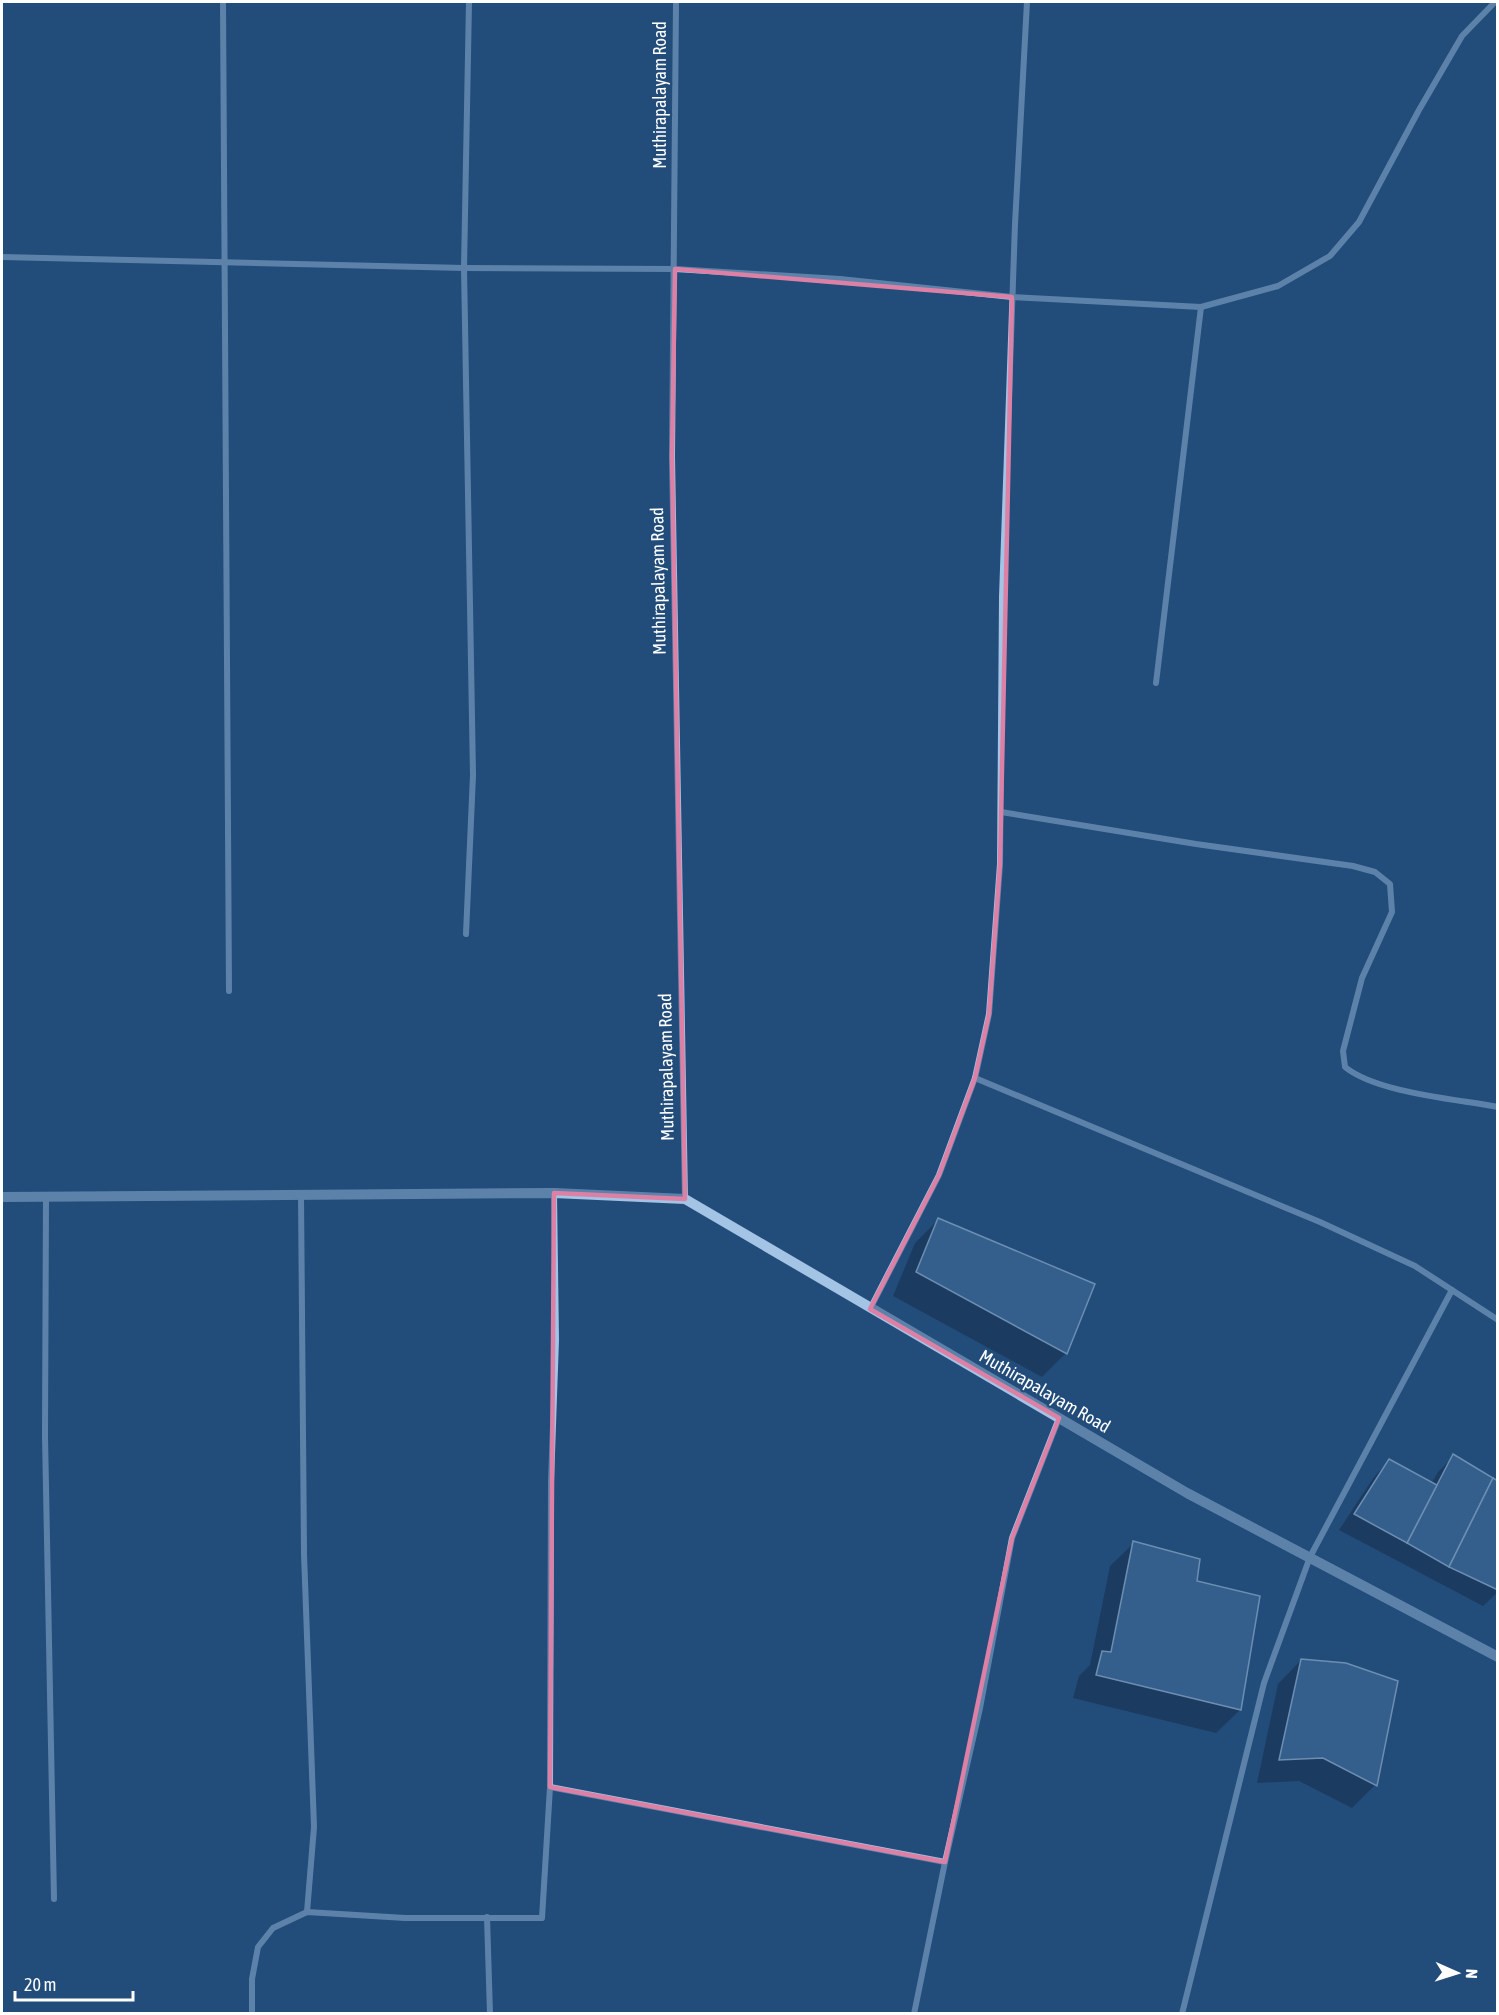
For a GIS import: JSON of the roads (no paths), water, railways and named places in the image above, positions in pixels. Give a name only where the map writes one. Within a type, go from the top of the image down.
[{"type":"street","points":[[223,2],[223,262],[230,991]]},
{"type":"street","points":[[466,934],[473,775],[464,268],[469,2]]},
{"type":"street","name":"Muthirapalayam Road","points":[[676,2],[672,457],[685,1198],[870,1309],[1187,1493],[1497,1657]]},
{"type":"street","points":[[870,1309],[939,1174],[975,1078],[989,1014],[1000,864],[1002,597],[1012,297],[1027,2]]},
{"type":"street","points":[[2,256],[464,268],[675,269],[840,279],[1012,297],[1200,307],[1278,286],[1330,256],[1359,222],[1462,36],[1495,2]]},
{"type":"street","points":[[1156,683],[1200,307]]},
{"type":"street","points":[[1001,812],[1207,846],[1353,866],[1375,872],[1390,884],[1392,912],[1362,978],[1342,1051],[1345,1067],[1357,1077],[1378,1084],[1497,1107]]},
{"type":"street","points":[[975,1078],[1320,1222],[1415,1266],[1497,1320]]},
{"type":"street","points":[[252,2013],[252,1979],[258,1947],[273,1928],[307,1912],[405,1918],[542,1918],[550,1787],[551,1482],[556,1340],[554,1193]]},
{"type":"street","points":[[2,1197],[554,1193],[685,1198]]},
{"type":"street","points":[[301,1194],[304,1554],[314,1827],[307,1912]]},
{"type":"street","points":[[46,1197],[45,1436],[54,1899]]},
{"type":"street","points":[[1182,2013],[1264,1683],[1310,1557],[1452,1290]]},
{"type":"street","points":[[914,2013],[980,1708],[1012,1538],[1059,1418]]},
{"type":"street","points":[[550,1787],[945,1862]]},
{"type":"street","points":[[487,1917],[490,2013]]}]
